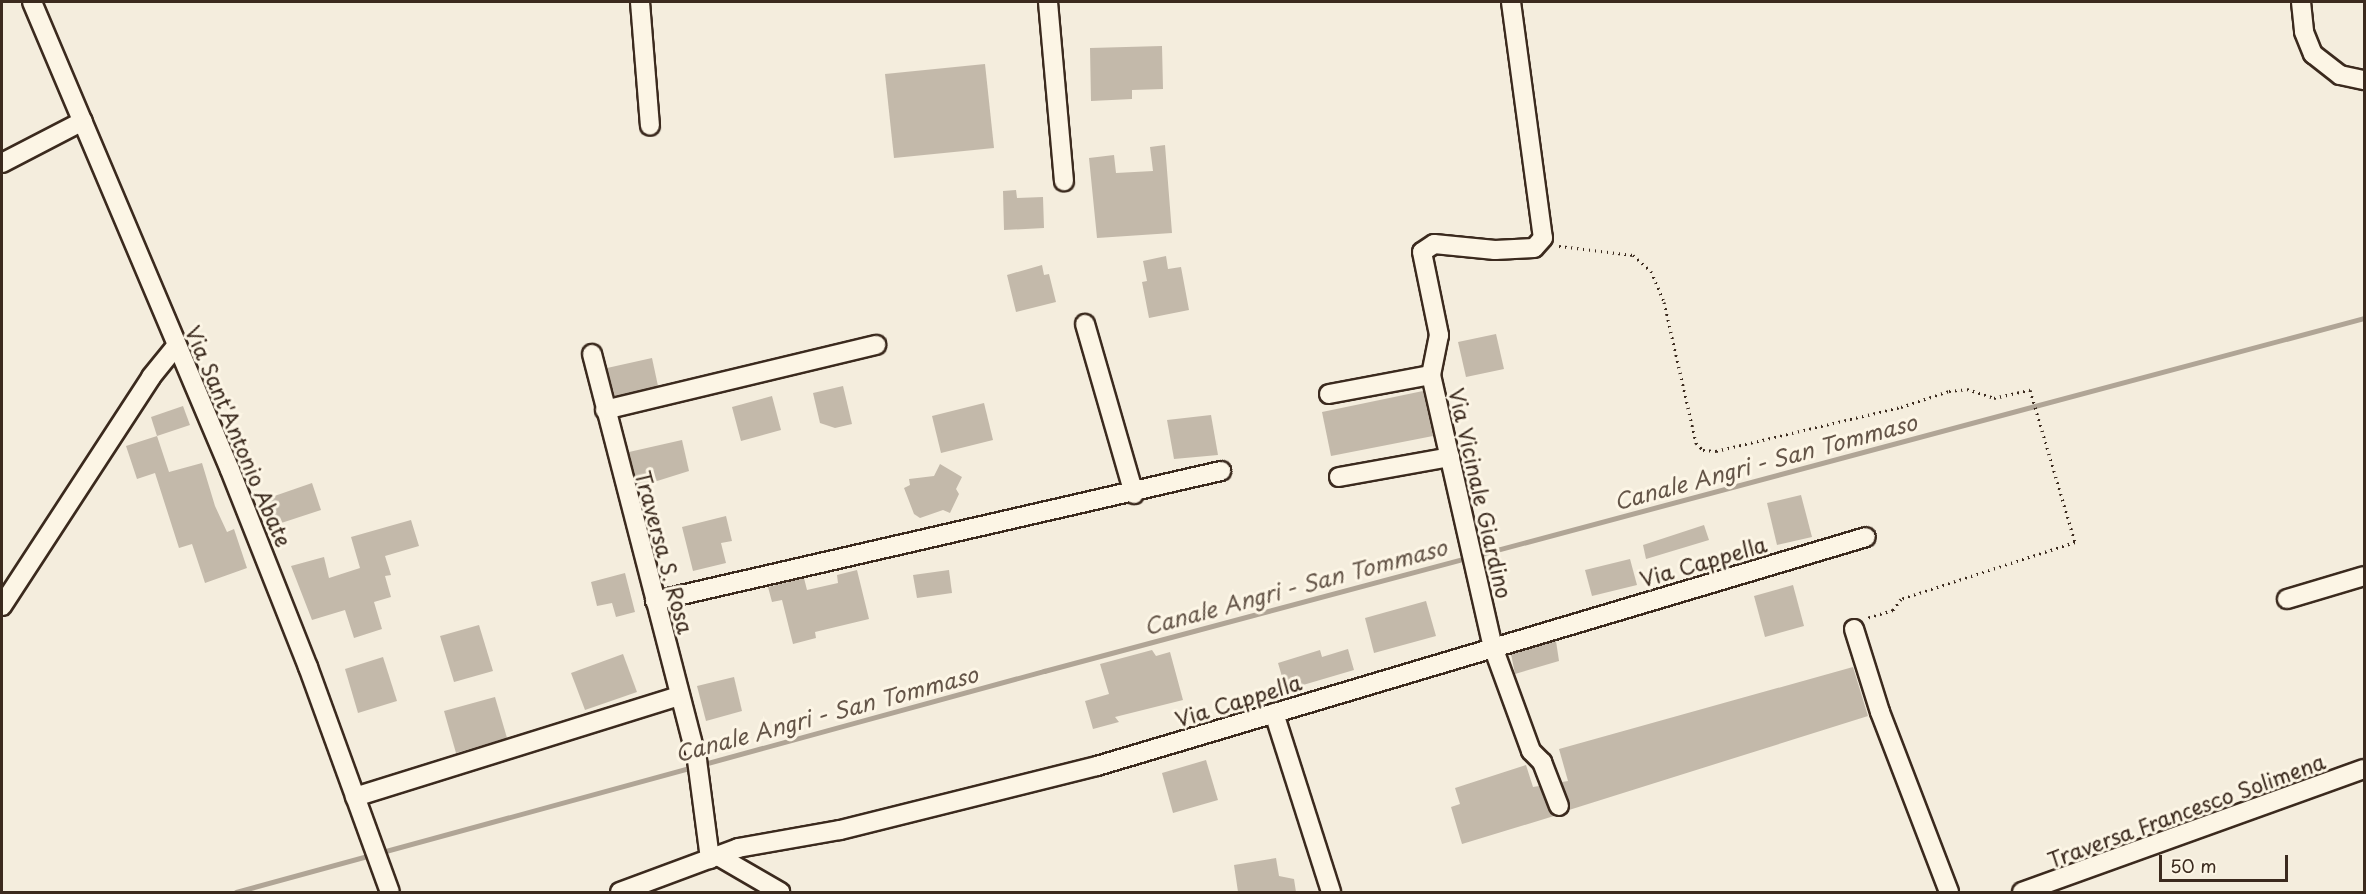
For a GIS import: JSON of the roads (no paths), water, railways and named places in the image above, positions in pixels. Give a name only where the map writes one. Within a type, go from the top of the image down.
[{"type":"street","name":"Via Sant'Antonio Abate","points":[[32,2],[279,591],[390,892]]},
{"type":"street","points":[[639,2],[650,126]]},
{"type":"street","points":[[1048,2],[1064,181]]},
{"type":"street","name":"Via Vicinale Giardino","points":[[1511,2],[1543,238],[1534,248],[1427,246],[1422,252],[1439,335],[1431,375],[1493,647],[1531,751],[1542,762],[1559,806]]},
{"type":"street","points":[[2301,2],[2304,32],[2313,54],[2340,75],[2364,80]]},
{"type":"street","points":[[2,163],[83,121]]},
{"type":"street","points":[[1086,324],[1134,494]]},
{"type":"street","points":[[2,606],[151,377],[177,345]]},
{"type":"street","points":[[605,410],[876,345]]},
{"type":"street","name":"Traversa S. Rosa","points":[[592,354],[699,768],[714,857]]},
{"type":"street","points":[[1329,393],[1431,375]]},
{"type":"street","points":[[1340,477],[1450,457]]},
{"type":"street","points":[[655,601],[1134,494],[1221,471]]},
{"type":"street","name":"Via Cappella","points":[[620,892],[738,848],[840,830],[1097,765],[1866,537]]},
{"type":"street","points":[[2287,599],[2364,576]]},
{"type":"street","points":[[1854,629],[1876,701],[1948,892]]},
{"type":"street","points":[[355,797],[680,696]]},
{"type":"street","points":[[1274,713],[1331,892]]},
{"type":"street","name":"Traversa Francesco Solimena","points":[[2022,892],[2047,889],[2364,769]]},
{"type":"street","points":[[714,857],[780,892]]},
{"type":"waterway","name":"Canale Angri - San Tommaso","points":[[236,892],[1044,671],[2364,318]]}]
